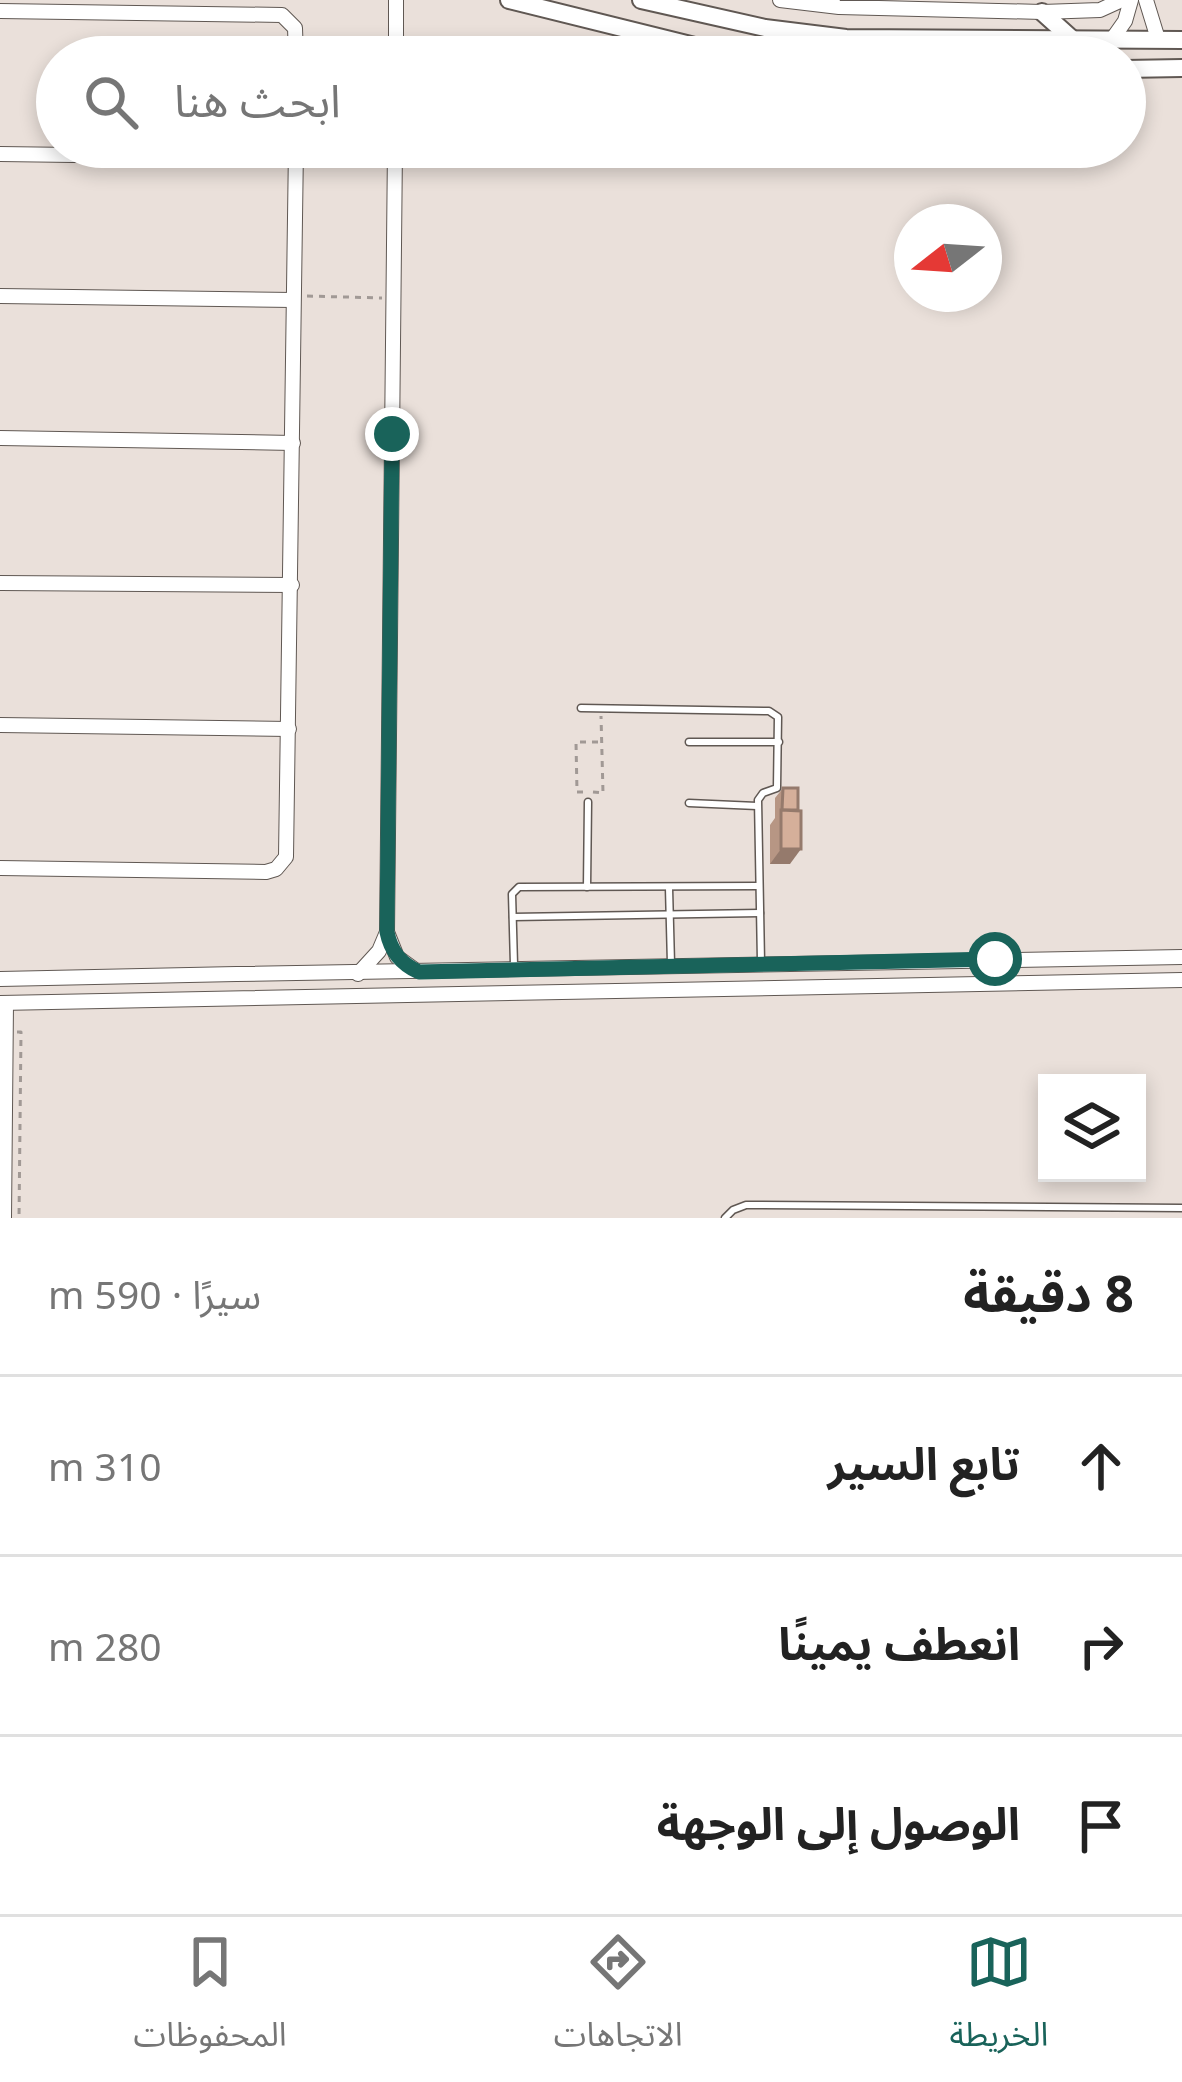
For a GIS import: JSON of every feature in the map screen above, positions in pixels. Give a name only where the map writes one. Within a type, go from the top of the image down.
[{"type":"street","points":[[396,0],[396,36]]},
{"type":"street","points":[[509,0],[654,36]]},
{"type":"street","points":[[641,0],[828,36]]},
{"type":"street","points":[[780,0],[838,7],[1042,12],[1100,10],[1126,0],[1125,21],[1114,36]]},
{"type":"street","points":[[1146,0],[1158,39]]},
{"type":"street","points":[[0,11],[273,14],[288,18],[295,36]]},
{"type":"street","points":[[1042,12],[1069,36]]},
{"type":"street","points":[[1146,39],[1182,40]]},
{"type":"street","points":[[1146,69],[1182,68]]},
{"type":"street","points":[[0,154],[36,154]]},
{"type":"street","points":[[0,868],[266,872],[284,862],[289,846],[296,168]]},
{"type":"street","points":[[395,168],[387,932],[397,957],[419,972]]},
{"type":"street","points":[[0,296],[293,298]]},
{"type":"street","points":[[0,438],[293,443]]},
{"type":"street","points":[[0,583],[292,585]]},
{"type":"street","points":[[0,725],[290,728]]},
{"type":"street","points":[[358,974],[373,960],[387,932]]},
{"type":"street","points":[[0,979],[1182,957]]},
{"type":"street","points":[[4,1218],[3,1003],[1182,980]]},
{"type":"lane","points":[[580,708],[769,711],[779,721],[777,788],[760,795],[758,806],[761,962]]},
{"type":"lane","points":[[689,742],[779,742]]},
{"type":"lane","points":[[587,887],[588,802]]},
{"type":"lane","points":[[689,803],[758,806]]},
{"type":"lane","points":[[514,969],[512,894],[519,887],[759,886]]},
{"type":"lane","points":[[669,887],[671,964]]},
{"type":"lane","points":[[513,916],[760,913]]},
{"type":"lane","points":[[725,1218],[746,1205],[1182,1208]]},
{"type":"path","points":[[293,298],[393,298]]},
{"type":"path","points":[[601,709],[602,742],[603,793],[577,792],[576,742],[602,742]]},
{"type":"path","points":[[6,1032],[21,1032],[19,1218]]},
{"type":"building","points":[[783,788],[798,788],[798,810],[782,810]]},
{"type":"building","points":[[781,810],[801,811],[801,849],[781,849]]},
{"type":"route","points":[[392,434],[387,932],[403,963],[419,972],[995,959]]}]
